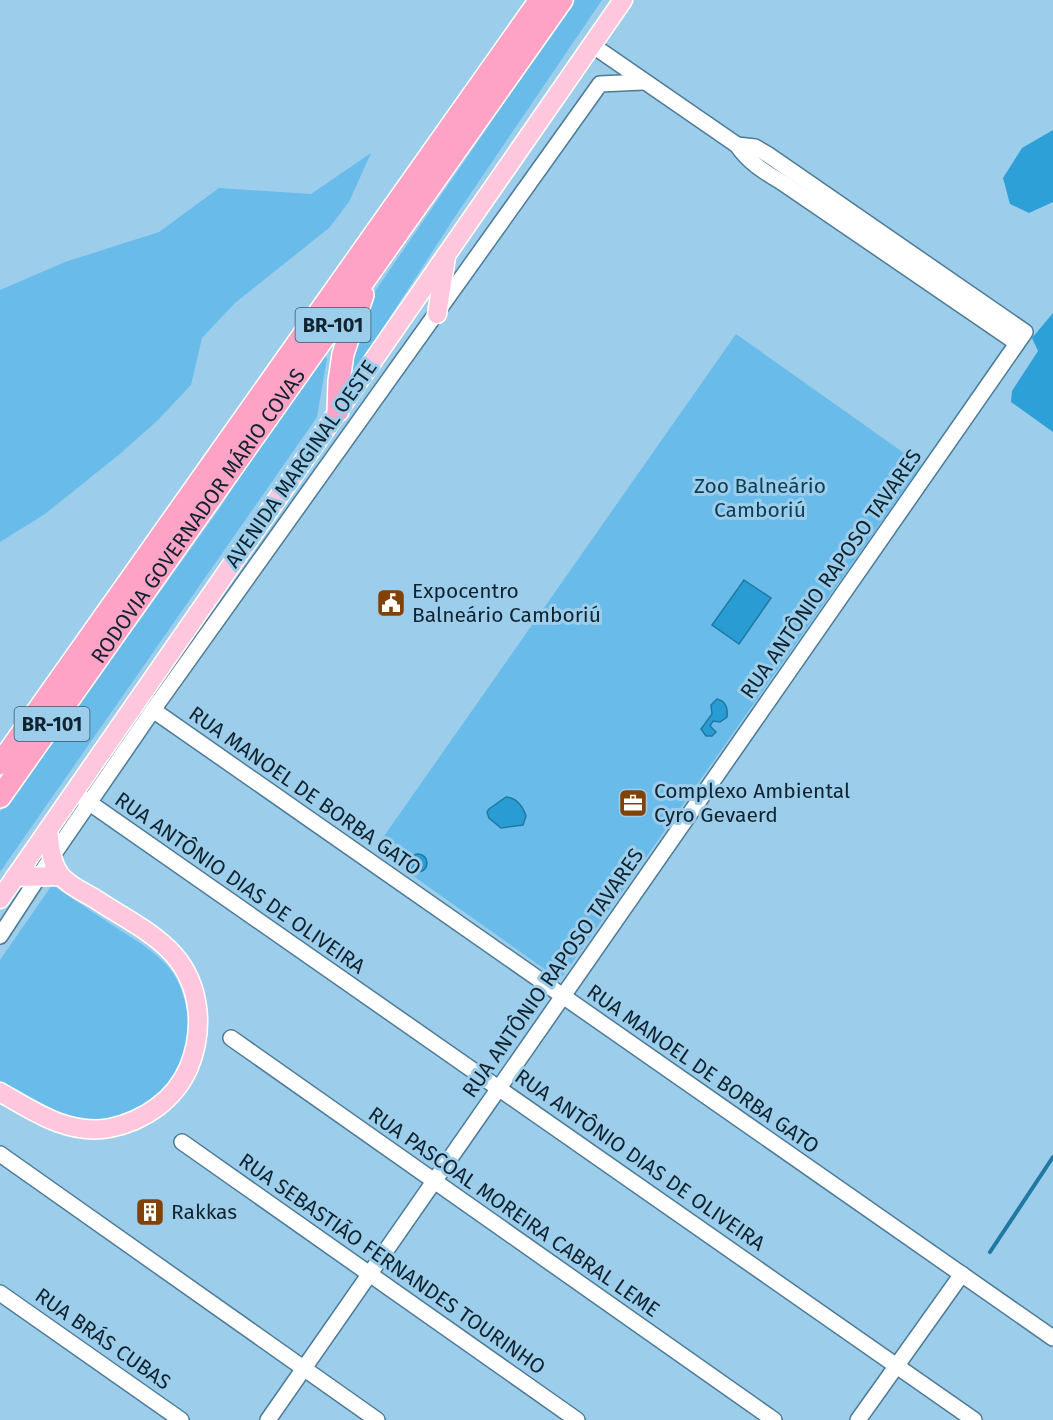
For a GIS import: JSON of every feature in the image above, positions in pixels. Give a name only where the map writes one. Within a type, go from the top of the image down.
[{"type":"highway","name":"RODOVIA GOVERNADOR MÁRIO COVAS","points":[[0,764],[540,0]]},
{"type":"highway","name":"RODOVIA GOVERNADOR MÁRIO COVAS","points":[[0,798],[562,0]]},
{"type":"highway","points":[[338,411],[343,354],[373,268]]},
{"type":"main road","name":"AVENIDA MARGINAL OESTE","points":[[0,899],[623,0]]},
{"type":"main road","points":[[437,314],[447,251]]},
{"type":"main road","points":[[0,1092],[39,1115],[63,1125],[85,1129],[107,1129],[145,1116],[163,1103],[175,1091],[194,1055],[199,1015],[196,998],[191,981],[175,956],[157,939],[61,876],[52,857],[48,830]]},
{"type":"main road","points":[[15,877],[61,876]]},
{"type":"street","points":[[592,45],[643,82]]},
{"type":"street","points":[[0,936],[153,710],[600,84],[643,82]]},
{"type":"street","name":"RUA ANTÔNIO RAPOSO TAVARES","points":[[268,1420],[1021,338],[756,166],[747,159],[737,145],[643,82]]},
{"type":"street","points":[[114,734],[142,714],[153,710]]},
{"type":"street","name":"RUA MANOEL DE BORBA GATO","points":[[153,710],[1053,1338]]},
{"type":"street","points":[[88,771],[91,799]]},
{"type":"street","name":"RUA ANTÔNIO DIAS DE OLIVEIRA","points":[[74,792],[91,799],[105,815],[974,1420]]},
{"type":"street","name":"RUA PASCOAL MOREIRA CABRAL LEME","points":[[231,1038],[774,1420]]},
{"type":"street","name":"RUA SEBASTIÃO FERNANDES TOURINHO","points":[[182,1142],[577,1420]]},
{"type":"street","points":[[0,1154],[377,1420]]},
{"type":"street","points":[[858,1420],[962,1274]]},
{"type":"street","name":"RUA BRÁS CUBAS","points":[[0,1293],[181,1420]]},
{"type":"green space","points":[[575,0],[602,0],[454,218],[354,373],[347,378],[365,306]]},
{"type":"green space","points":[[371,153],[349,202],[329,228],[235,303],[202,338],[191,385],[158,420],[45,514],[0,542],[0,290],[65,262],[159,232],[219,188],[311,194]]},
{"type":"green space","name":"Zoo Balneário Camboriú","points":[[736,334],[921,465],[560,980],[375,849]]},
{"type":"green space","points":[[324,355],[327,358],[317,417],[0,872],[0,812],[109,656],[135,627],[222,505],[289,397]]},
{"type":"green space","points":[[52,885],[153,952],[173,973],[186,1005],[189,1043],[183,1068],[150,1101],[116,1118],[91,1120],[67,1117],[37,1104],[0,1081],[0,960]]},
{"type":"shaded area","points":[[1053,130],[1053,202],[1029,213],[1010,204],[1003,178],[1022,148]]},
{"type":"shaded area","points":[[1053,313],[1053,432],[1011,402],[1012,391],[1038,351],[1032,338]]},
{"type":"shaded area","points":[[744,580],[771,598],[739,644],[712,625]]},
{"type":"shaded area","points":[[717,699],[726,705],[727,717],[720,722],[713,721],[710,726],[716,732],[712,736],[706,736],[701,729],[712,714],[711,705]]},
{"type":"shaded area","points":[[506,797],[516,801],[523,809],[526,816],[523,825],[501,828],[489,818],[487,812],[489,809]]},
{"type":"shaded area","points":[[414,854],[422,854],[427,859],[425,870],[414,872],[409,867],[409,859]]},
{"type":"waterway","points":[[990,1252],[1053,1157]]},
{"type":"place","name":"Expocentro Balneário Camboriú","points":[[391,603]]},
{"type":"place","name":"Complexo Ambiental Cyro Gevaerd","points":[[633,803]]},
{"type":"place","name":"Rakkas","points":[[150,1212]]}]
